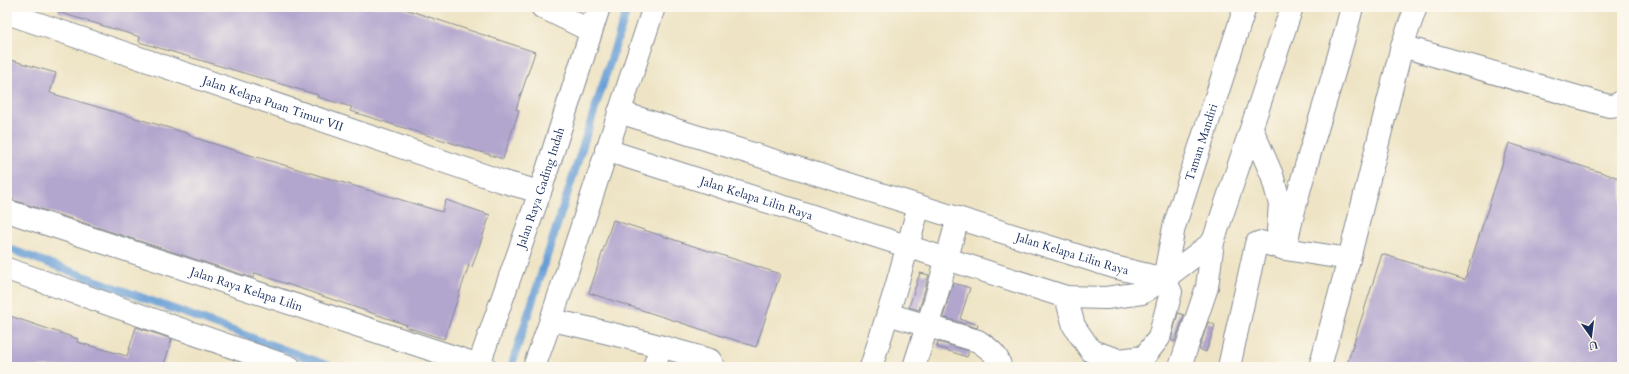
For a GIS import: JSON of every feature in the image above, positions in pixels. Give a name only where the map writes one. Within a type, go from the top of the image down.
[{"type":"street","points":[[542,7],[591,31]]},
{"type":"street","name":"Jalan Raya Gading Indah","points":[[481,366],[540,192],[599,7]]},
{"type":"street","points":[[534,367],[551,320],[654,7]]},
{"type":"street","name":"Taman Mandiri","points":[[1164,279],[1174,227],[1245,7]]},
{"type":"street","points":[[1180,367],[1207,287],[1213,242],[1292,7]]},
{"type":"street","points":[[1281,248],[1329,90],[1352,7]]},
{"type":"street","points":[[1320,367],[1349,259],[1402,46],[1416,7]]},
{"type":"street","name":"Jalan Kelapa Puan Timur VII","points":[[7,13],[501,181],[540,192]]},
{"type":"street","points":[[1402,46],[1609,106],[1618,105],[1622,101]]},
{"type":"street","name":"Jalan Kelapa Lilin Raya","points":[[619,112],[1114,266],[1164,279]]},
{"type":"street","points":[[1252,129],[1272,175],[1280,204],[1281,248]]},
{"type":"street","name":"Jalan Kelapa Lilin Raya","points":[[606,150],[1066,297],[1106,298],[1142,293],[1164,279]]},
{"type":"street","points":[[871,367],[919,206]]},
{"type":"street","name":"Jalan Raya Kelapa Lilin","points":[[7,211],[481,366]]},
{"type":"street","points":[[914,367],[958,218]]},
{"type":"street","points":[[1066,297],[1074,326],[1091,351],[1119,360],[1144,357],[1160,338],[1171,292],[1164,279],[1213,242]]},
{"type":"street","points":[[1229,367],[1256,244],[1261,242],[1281,248],[1349,259]]},
{"type":"street","points":[[7,269],[290,367]]},
{"type":"street","points":[[888,314],[978,341],[990,350],[1000,361],[1000,367]]},
{"type":"street","points":[[551,320],[603,331],[710,360],[714,367]]},
{"type":"street","points":[[654,367],[661,347]]},
{"type":"building","points":[[59,7],[399,7],[535,52],[516,109],[519,110],[503,159],[350,111],[352,107],[317,97],[318,95],[139,42],[140,37],[58,12]]},
{"type":"building","points":[[7,59],[56,73],[50,93],[190,134],[189,136],[240,152],[442,212],[446,200],[490,215],[472,267],[469,265],[444,339],[255,273],[253,278],[7,198]]},
{"type":"building","points":[[1509,143],[1622,179],[1622,367],[1346,367],[1382,254],[1465,280]]},
{"type":"building","points":[[613,220],[780,274],[756,347],[589,293]]},
{"type":"building","points":[[920,273],[929,275],[919,310],[909,307]]},
{"type":"building","points":[[953,283],[970,288],[960,319],[978,325],[977,328],[943,317]]},
{"type":"building","points":[[1178,313],[1184,315],[1175,342],[1171,340]]},
{"type":"building","points":[[7,315],[78,339],[77,342],[127,356],[136,327],[172,339],[163,367],[7,367]]},
{"type":"building","points":[[1208,322],[1215,325],[1206,352],[1199,349]]},
{"type":"building","points":[[938,342],[969,351],[967,357],[937,347]]},
{"type":"waterway","points":[[511,367],[628,7]]},
{"type":"waterway","points":[[7,248],[332,367]]}]
